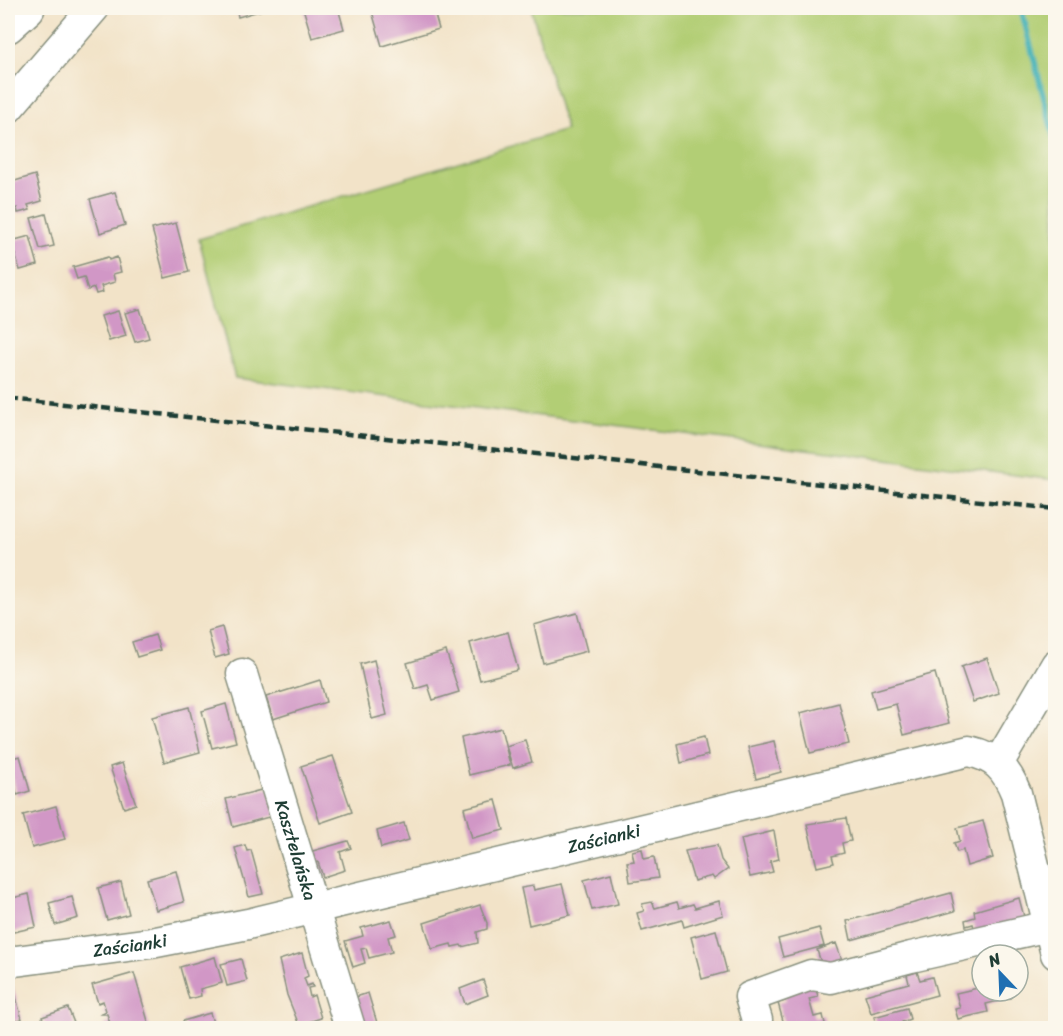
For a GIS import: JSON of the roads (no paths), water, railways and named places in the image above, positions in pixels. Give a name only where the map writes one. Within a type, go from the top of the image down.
[{"type":"main road","points":[[8,26],[28,8]]},
{"type":"street","points":[[8,108],[94,8]]},
{"type":"street","points":[[757,1020],[750,997],[811,975],[831,978],[911,957],[1052,940],[1016,793],[999,762],[1056,665]]},
{"type":"street","name":"Kasztelańska","points":[[242,674],[350,1029]]},
{"type":"street","name":"Zaścianki","points":[[8,962],[151,943],[314,909],[969,751],[984,754],[999,762]]},
{"type":"waterway","points":[[1021,8],[1056,145]]},
{"type":"railway","points":[[8,398],[1056,509]]}]
